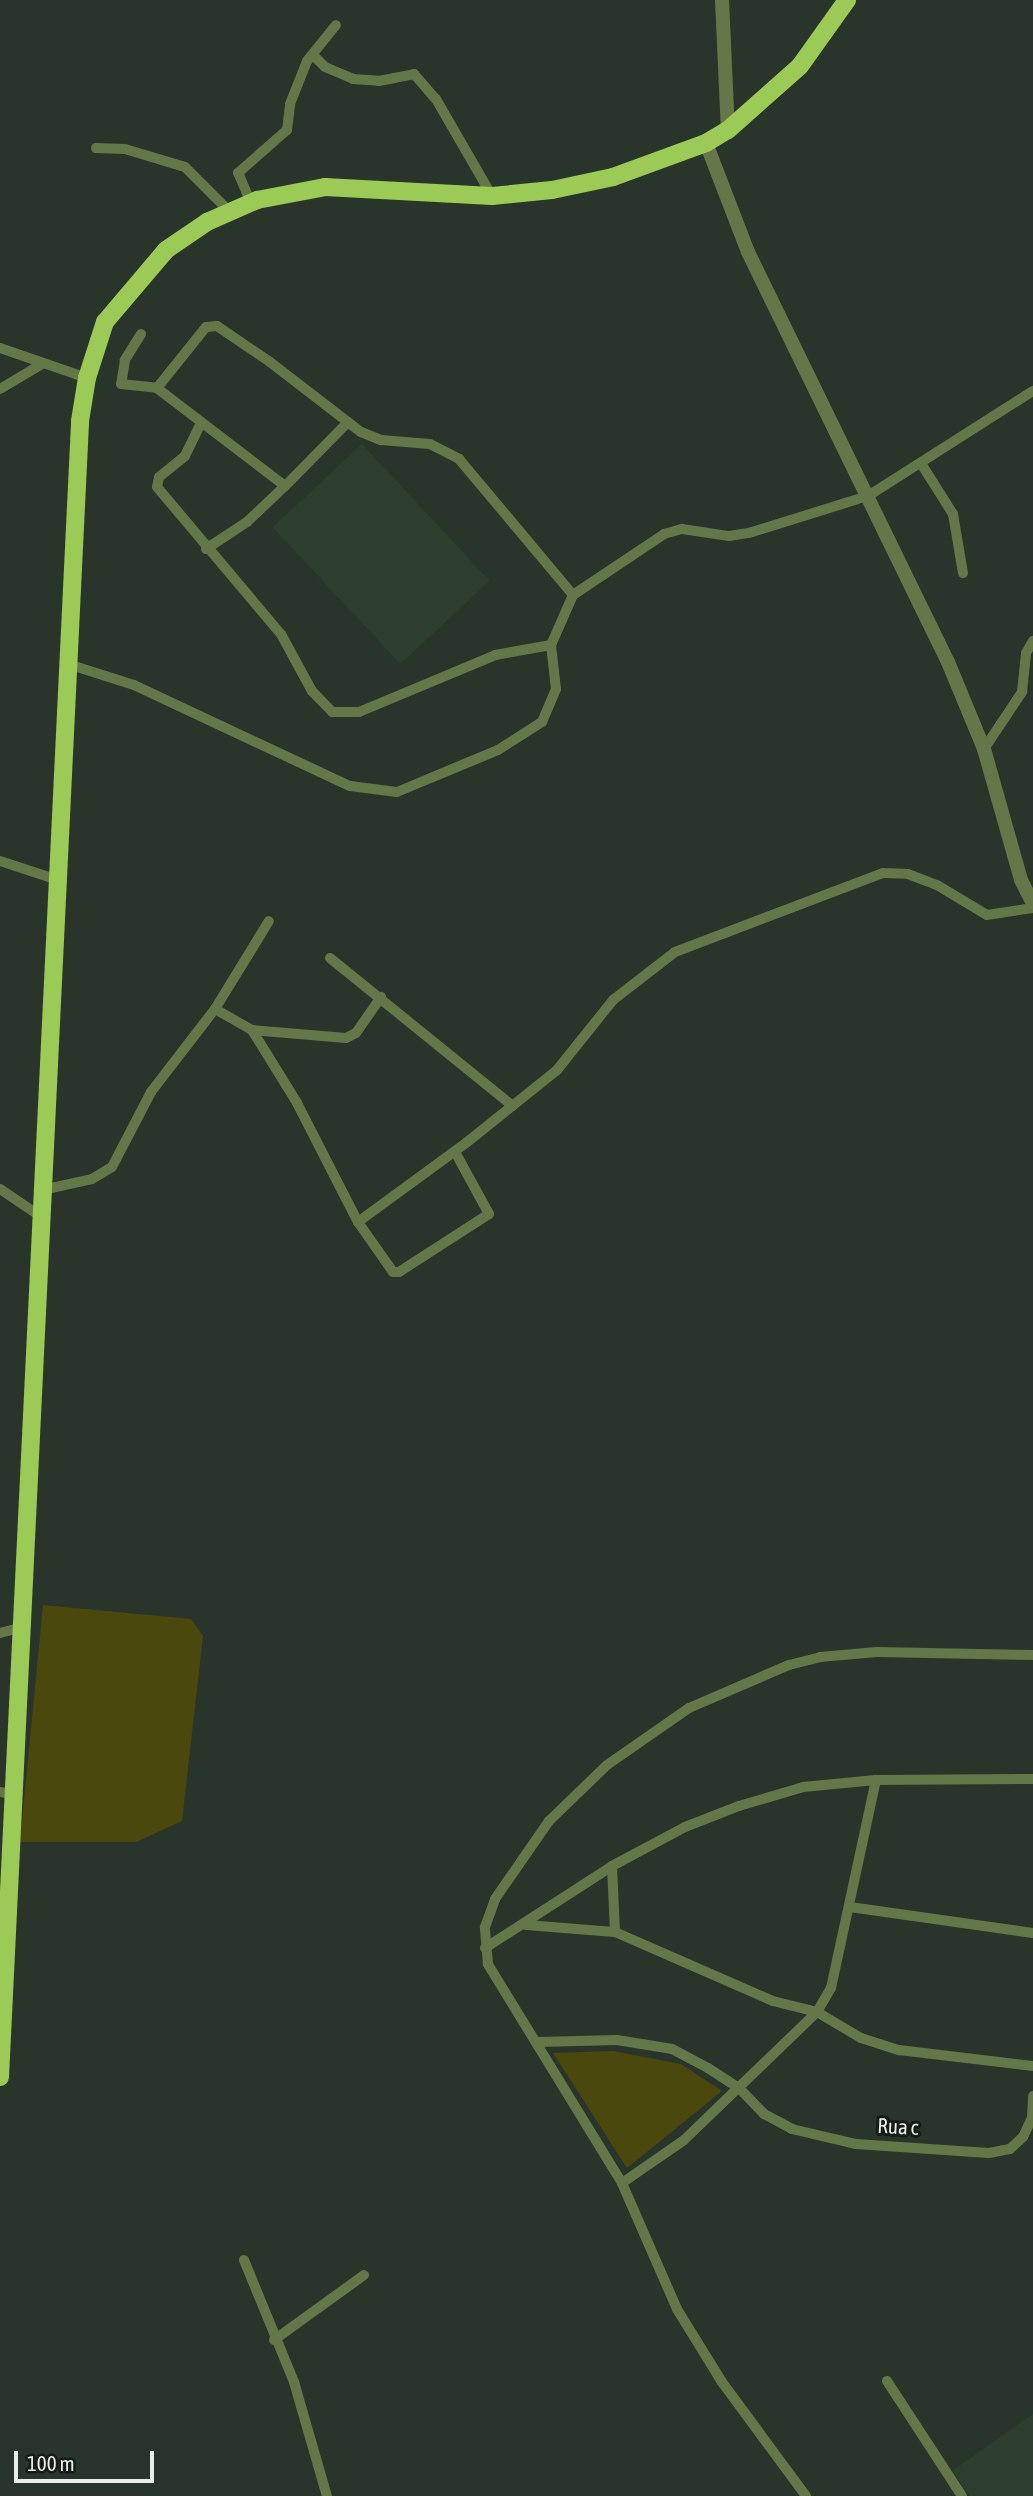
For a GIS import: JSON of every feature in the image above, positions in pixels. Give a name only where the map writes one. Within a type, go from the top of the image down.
[{"type":"highway","points":[[0,2077],[6,1798],[24,1627],[40,1216],[71,665],[78,457],[87,378],[105,322],[124,295],[166,250],[229,211],[251,203],[325,187],[492,196],[585,185],[706,143],[728,130],[800,66],[847,0]]},
{"type":"street","points":[[722,0],[728,130]]},
{"type":"street","points":[[251,203],[238,173],[287,130],[290,104],[313,55],[336,25]]},
{"type":"street","points":[[313,55],[325,67],[353,79],[379,81],[414,74],[436,99],[492,196]]},
{"type":"street","points":[[358,1222],[455,1152],[556,1070],[613,1000],[675,953],[801,908],[863,878],[908,874],[946,889],[987,915],[1033,906],[1021,880],[984,750],[919,597],[738,231],[706,143]]},
{"type":"street","points":[[96,148],[136,151],[185,167],[229,211]]},
{"type":"street","points":[[157,388],[211,324],[348,422],[381,440],[430,444],[459,459],[573,595]]},
{"type":"street","points":[[141,334],[125,359],[121,384],[157,388],[285,486]]},
{"type":"street","points":[[0,348],[87,378]]},
{"type":"street","points":[[0,388],[42,364]]},
{"type":"street","points":[[71,665],[134,685],[350,786],[397,792],[498,750],[542,722],[556,689],[551,645],[573,595],[673,530],[729,536],[749,533],[868,496],[922,465],[1033,391]]},
{"type":"street","points":[[206,549],[247,522],[348,422]]},
{"type":"street","points":[[201,423],[185,456],[156,484],[206,549],[281,634],[312,691],[332,712],[359,712],[495,655],[551,645]]},
{"type":"street","points":[[922,465],[953,514],[963,573]]},
{"type":"street","points":[[984,750],[1022,692],[1026,653],[1033,641]]},
{"type":"street","points":[[0,860],[58,880]]},
{"type":"street","points":[[42,1189],[92,1179],[112,1167],[151,1092],[215,1009],[269,921]]},
{"type":"street","points":[[330,958],[513,1106]]},
{"type":"street","points":[[215,1009],[252,1030],[346,1038],[356,1033],[381,997]]},
{"type":"street","points":[[252,1030],[297,1103],[358,1222],[388,1269],[400,1272],[489,1214],[455,1152]]},
{"type":"street","points":[[0,1189],[40,1216]]},
{"type":"street","points":[[0,1633],[24,1627]]},
{"type":"street","points":[[806,2496],[722,2382],[677,2309],[622,2183],[539,2042],[488,1964],[485,1927],[495,1899],[549,1821],[607,1765],[689,1708],[789,1665],[820,1657],[890,1652],[1033,1654]]},
{"type":"street","points":[[485,1948],[526,1925],[612,1866],[685,1827],[739,1806],[803,1787],[876,1780],[1033,1779]]},
{"type":"street","points":[[622,2183],[684,2140],[817,2012],[831,1988],[876,1780]]},
{"type":"street","points":[[612,1866],[615,1932]]},
{"type":"street","points":[[850,1907],[1033,1933]]},
{"type":"street","points":[[526,1925],[615,1932],[773,2001],[817,2012],[861,2038],[899,2050],[1033,2066]]},
{"type":"street","name":"Rua c","points":[[539,2042],[617,2040],[672,2049],[740,2089],[764,2114],[792,2129],[856,2144],[989,2153],[1010,2149],[1023,2137],[1032,2118],[1033,2096]]},
{"type":"street","points":[[244,2260],[274,2340],[294,2382],[327,2496]]},
{"type":"street","points":[[274,2340],[364,2275]]},
{"type":"street","points":[[887,2381],[962,2496]]},
{"type":"shaded area","points":[[362,444],[490,581],[400,664],[273,527]]},
{"type":"shaded area","points":[[43,1605],[191,1619],[203,1636],[182,1821],[136,1842],[20,1842]]},
{"type":"shaded area","points":[[613,2051],[681,2064],[722,2091],[627,2168],[553,2053]]},
{"type":"shaded area","points":[[1033,2414],[1033,2496],[970,2496],[952,2471]]}]
